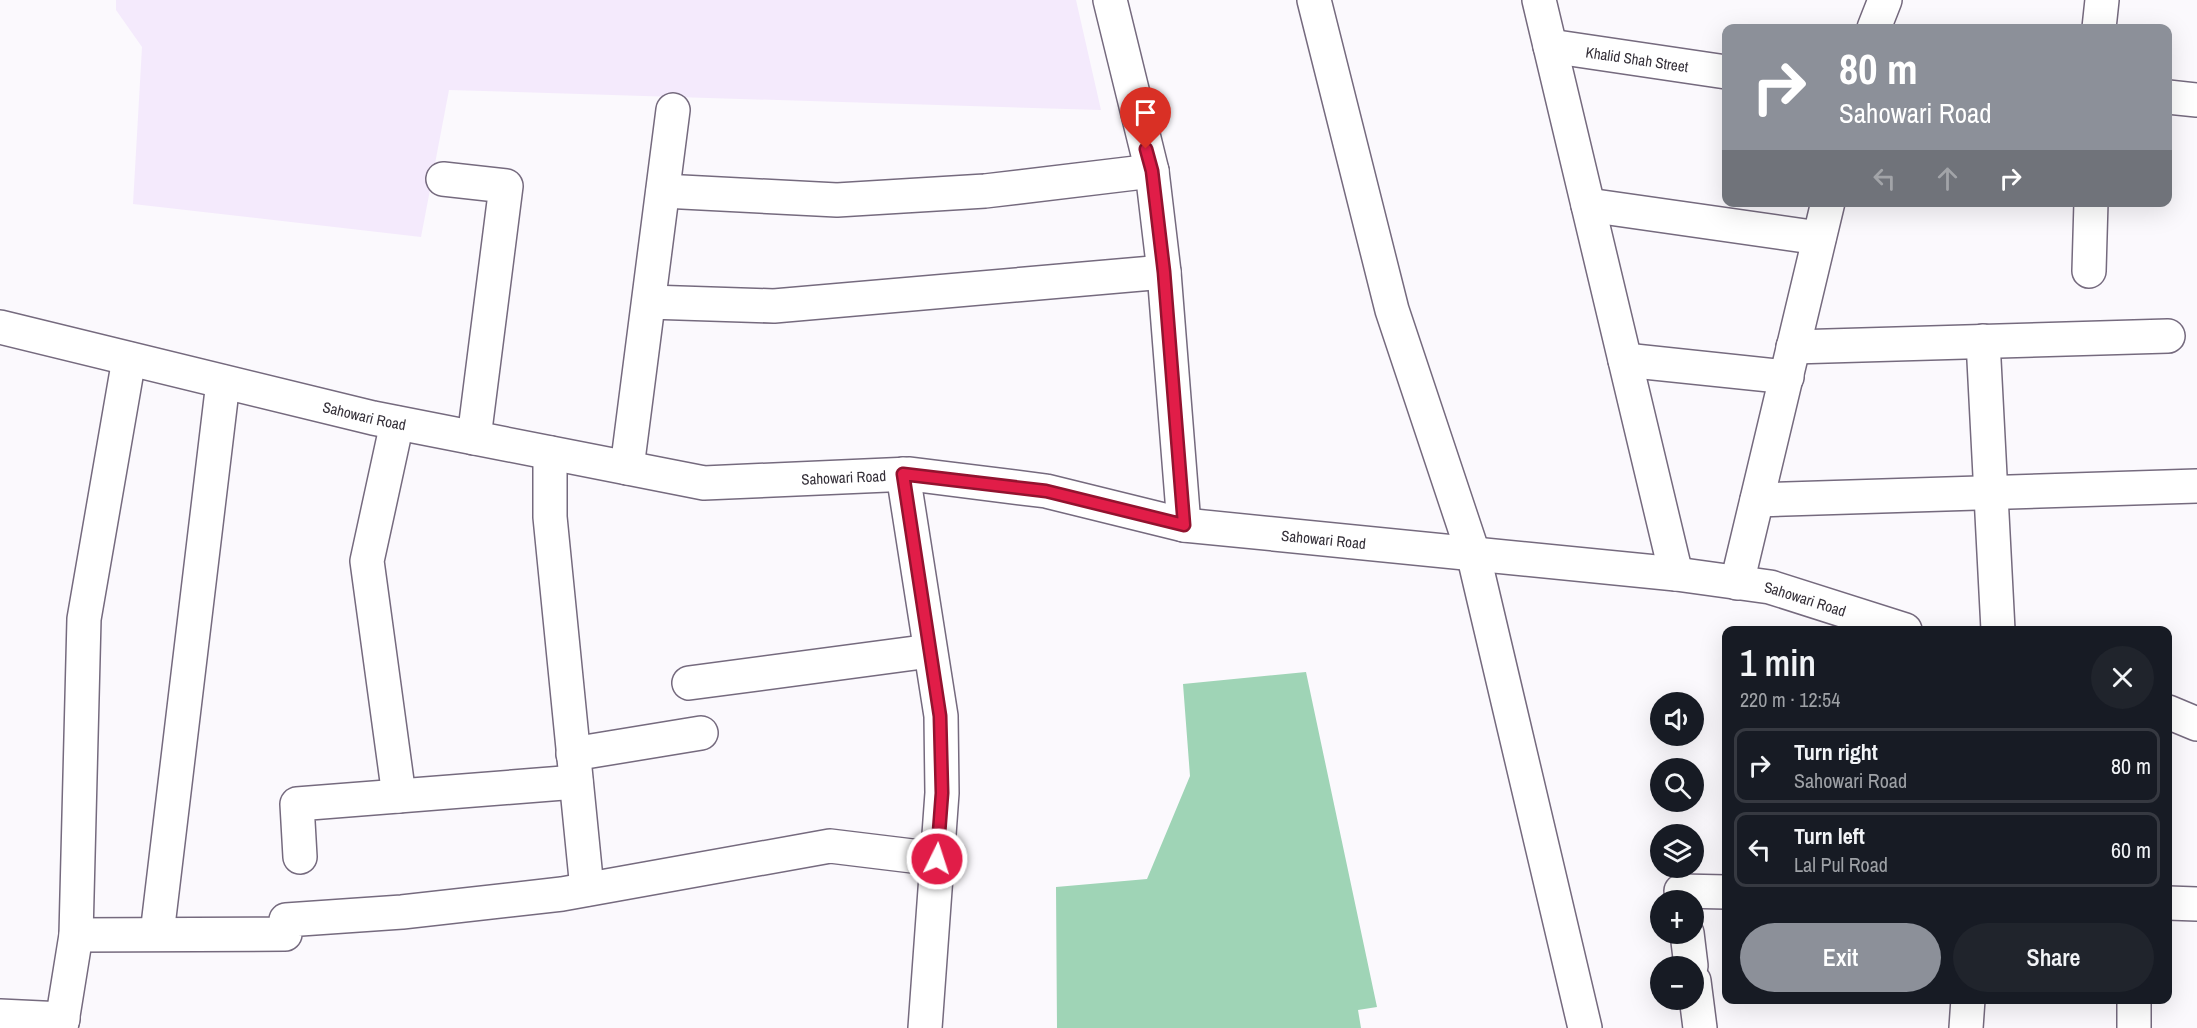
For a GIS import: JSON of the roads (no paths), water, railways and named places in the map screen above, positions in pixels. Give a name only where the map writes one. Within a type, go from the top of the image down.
[{"type":"street","points":[[1110,0],[1152,171],[1164,272],[1184,525]]},
{"type":"street","points":[[1314,0],[1392,310],[1473,553],[1585,1028]]},
{"type":"street","points":[[1539,0],[1677,574]]},
{"type":"street","points":[[1876,24],[1885,0]]},
{"type":"street","points":[[2100,24],[2102,0]]},
{"type":"street","name":"Khalid Shah Street","points":[[1550,46],[1722,71]]},
{"type":"street","points":[[2172,97],[2197,100]]},
{"type":"street","points":[[627,468],[674,110]]},
{"type":"street","points":[[663,191],[837,200],[985,190],[1152,171]]},
{"type":"street","points":[[443,179],[506,186],[474,438]]},
{"type":"street","points":[[1588,205],[1819,238]]},
{"type":"street","points":[[1737,582],[1827,207]]},
{"type":"street","points":[[2089,270],[2091,207]]},
{"type":"street","points":[[649,302],[774,306],[1164,272]]},
{"type":"street","name":"Sahowari Road","points":[[0,327],[397,423],[704,483],[903,474],[1046,491],[1184,525],[1677,574],[1770,587],[1892,626]]},
{"type":"street","points":[[1625,360],[1790,362],[1983,341],[2168,336]]},
{"type":"street","points":[[1983,341],[1998,626]]},
{"type":"street","points":[[0,1016],[62,1023],[76,935],[84,619],[129,359]]},
{"type":"street","points":[[157,934],[223,382]]},
{"type":"street","points":[[397,423],[367,561],[399,796]]},
{"type":"street","points":[[550,453],[550,517],[586,890]]},
{"type":"street","points":[[903,474],[940,716],[942,793],[926,1028]]},
{"type":"street","points":[[1757,500],[2197,486]]},
{"type":"street","points":[[689,683],[930,651]]},
{"type":"street","points":[[2172,714],[2197,724]]},
{"type":"street","points":[[300,856],[297,804],[399,796],[574,768],[700,732]]},
{"type":"street","points":[[76,935],[285,934],[286,920],[402,912],[586,890],[830,846],[937,859]]},
{"type":"street","points":[[1679,886],[1722,891]]},
{"type":"street","points":[[2172,903],[2197,904]]},
{"type":"street","points":[[1966,1028],[1968,1004]]},
{"type":"street","points":[[2134,1004],[2134,1028]]},
{"type":"street","points":[[1698,1010],[1700,1028]]}]
